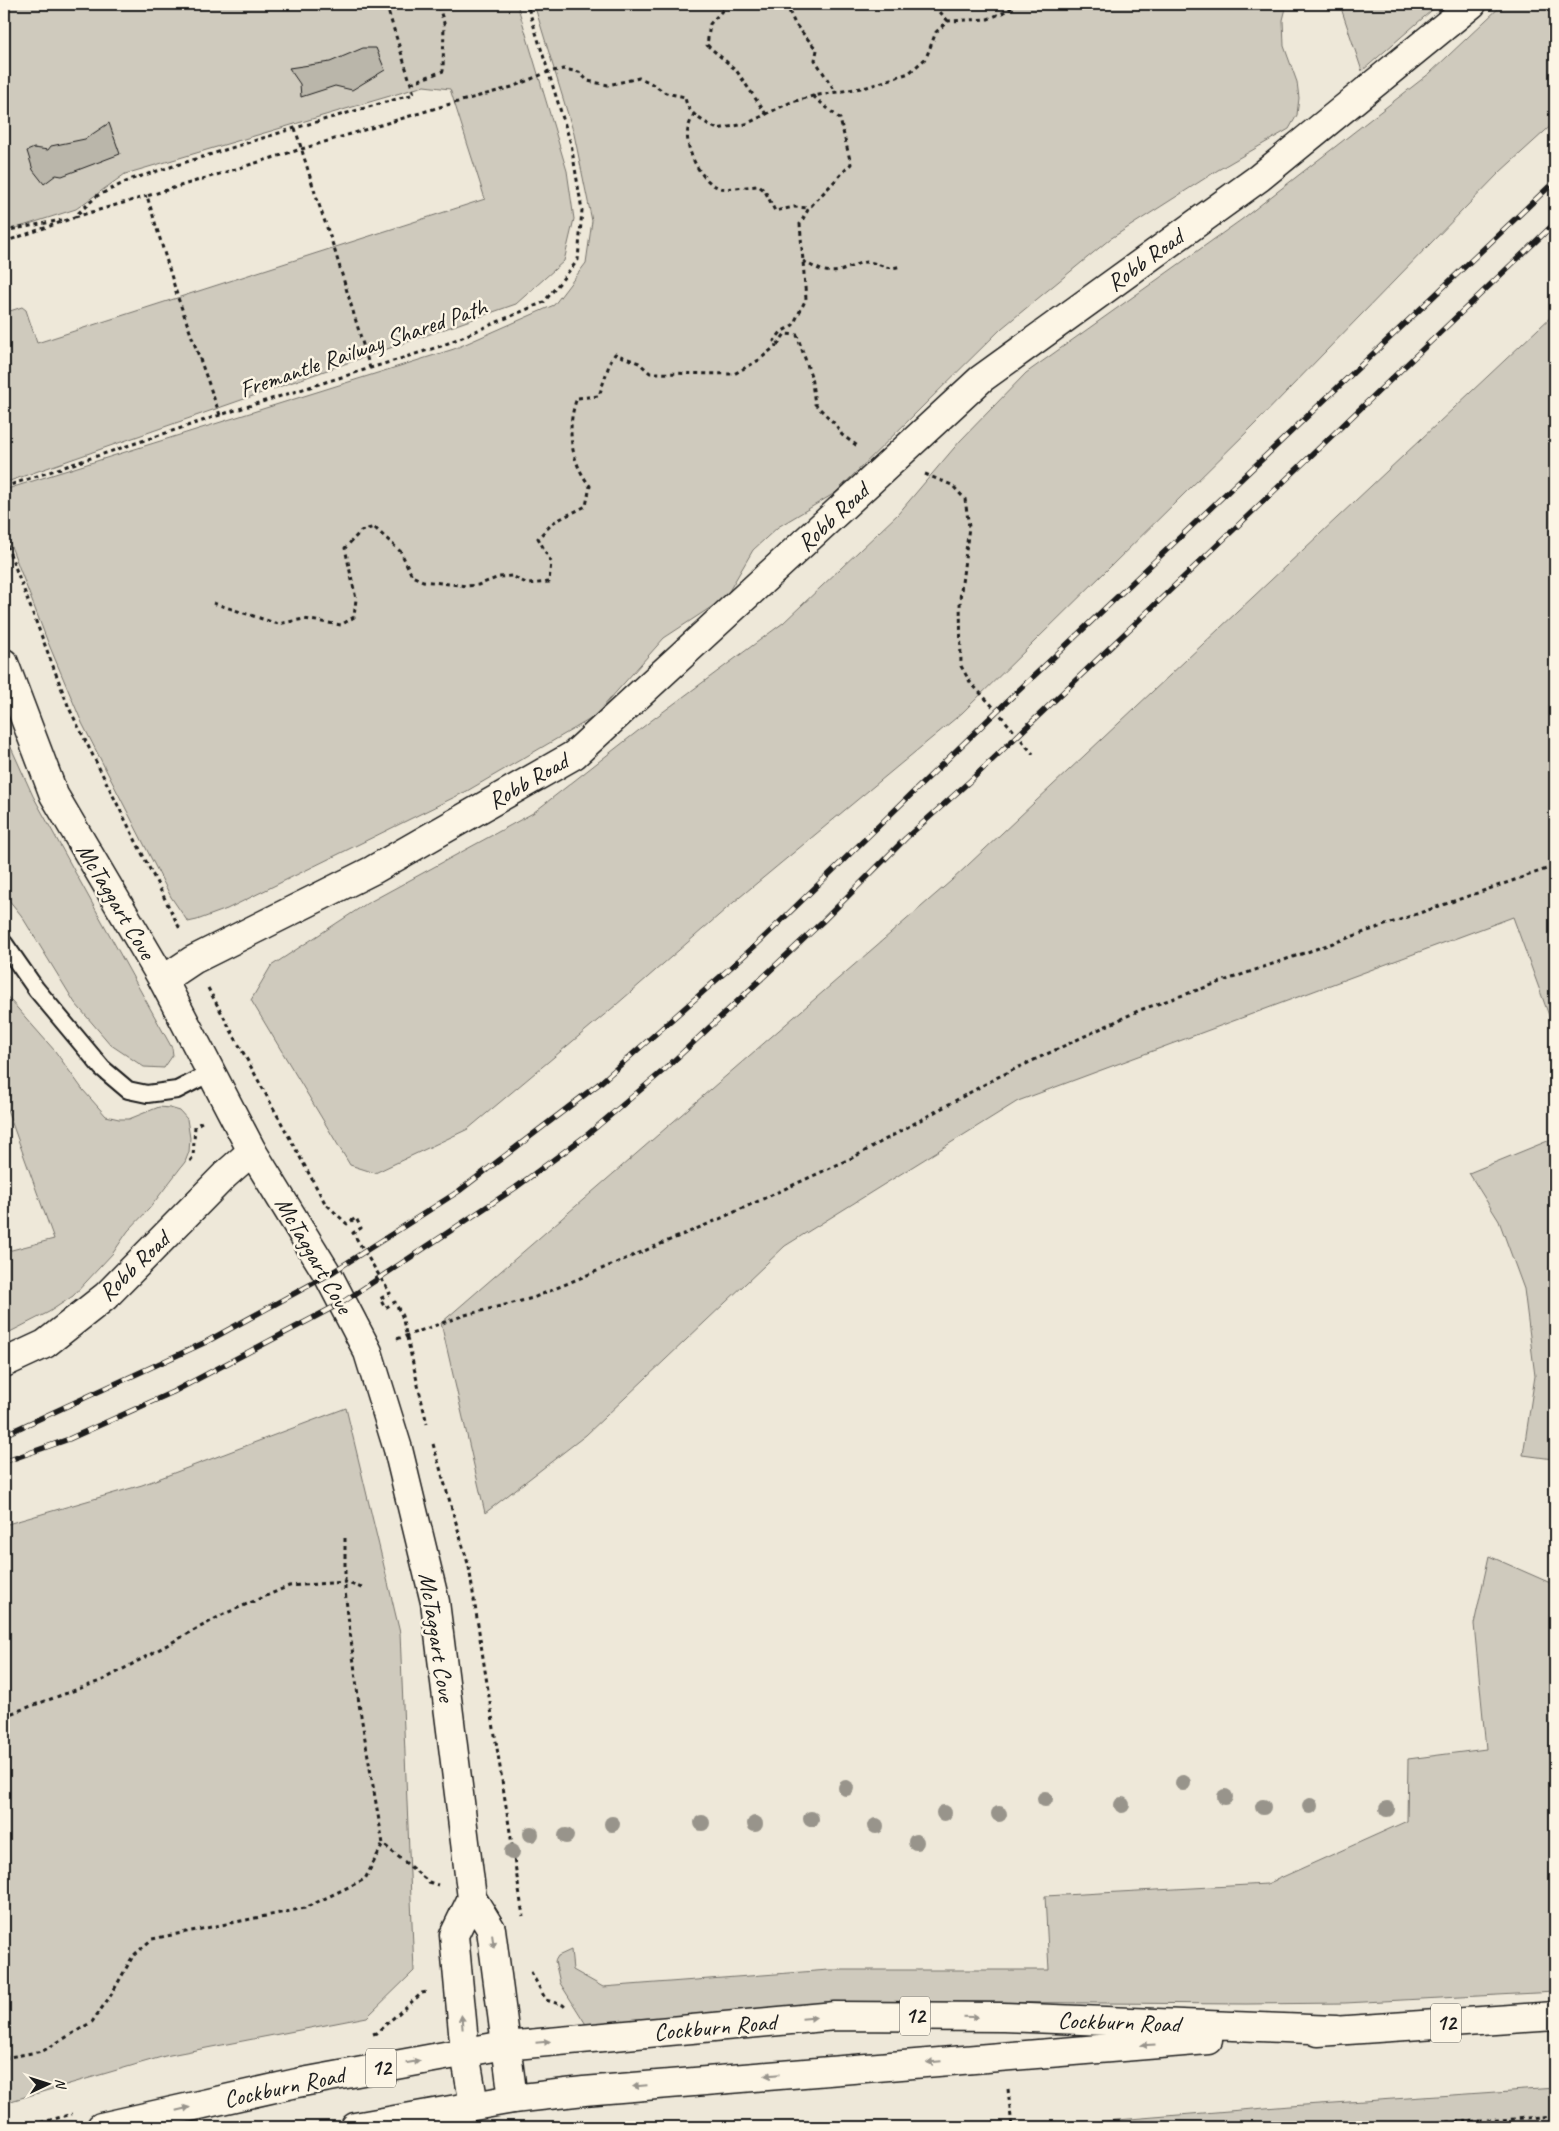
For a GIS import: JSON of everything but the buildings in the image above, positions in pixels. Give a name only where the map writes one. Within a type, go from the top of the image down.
[{"type":"street","name":"Robb Road","points":[[163,980],[193,960],[373,870],[574,755],[981,379],[1259,178],[1472,4]]},
{"type":"street","name":"McTaggart Cove","points":[[4,663],[54,795],[163,980],[252,1151],[328,1275],[368,1352],[398,1450],[435,1602],[472,1898],[491,1930],[513,2099]]},
{"type":"street","name":"Robb Road","points":[[4,1363],[45,1344],[106,1296],[225,1175],[252,1151]]},
{"type":"street","points":[[472,1898],[454,1935],[465,2053],[474,2105]]},
{"type":"street","name":"Cockburn Road","points":[[101,2127],[297,2083],[507,2046],[834,2016],[1003,2017],[1336,2030]]},
{"type":"street","name":"Cockburn Road","points":[[355,2127],[513,2099],[617,2088],[1336,2030],[1555,2016]]},
{"type":"lane","points":[[4,943],[36,989],[102,1068],[128,1090],[147,1094],[177,1090],[212,1072]]},
{"type":"path","points":[[4,231],[73,218],[97,196],[132,178],[414,94],[386,4]]},
{"type":"path","points":[[411,83],[443,71],[444,23],[438,4]]},
{"type":"path","name":"Fremantle Railway Shared Path","points":[[4,487],[220,415],[441,346],[544,302],[578,260],[582,210],[571,144],[526,4]]},
{"type":"path","points":[[728,4],[710,24],[707,45],[736,70],[766,114]]},
{"type":"path","points":[[786,4],[795,24],[817,50],[815,60],[835,91]]},
{"type":"path","points":[[938,4],[940,12],[948,21]]},
{"type":"path","points":[[4,242],[73,218],[512,87],[548,72],[563,69],[579,72],[588,81],[608,85],[638,78],[649,82],[666,93],[685,96],[686,107],[717,130],[746,124],[789,103],[835,91],[867,87],[909,73],[926,58],[936,32],[948,21],[988,19],[1009,10],[1014,4]]},
{"type":"path","points":[[777,345],[774,341],[781,332],[793,325],[806,299],[803,261],[800,249],[800,224],[809,208],[851,164],[840,119],[813,96]]},
{"type":"path","points":[[694,114],[688,130],[689,146],[694,162],[707,179],[720,188],[759,186],[765,191],[775,211],[794,207],[809,208]]},
{"type":"path","points":[[295,128],[370,368]]},
{"type":"path","points":[[147,196],[178,298],[220,415]]},
{"type":"path","points":[[803,261],[818,271],[830,272],[841,271],[869,262],[891,269],[902,266]]},
{"type":"path","points":[[214,603],[278,624],[304,619],[341,625],[354,617],[356,599],[345,548],[361,531],[374,527],[401,552],[412,576],[423,581],[467,586],[478,585],[499,577],[512,576],[528,584],[549,582],[551,562],[538,538],[554,522],[586,506],[590,486],[581,474],[569,432],[572,410],[577,398],[599,396],[610,362],[615,354],[639,363],[650,373],[734,374],[759,360],[777,345],[785,334],[797,335],[811,376],[815,404],[836,424],[842,435],[887,467],[904,474],[923,473],[952,485],[965,499],[969,527],[960,600],[961,666],[970,682],[997,710],[1033,754]]},
{"type":"path","points":[[4,538],[69,708],[176,917],[193,960],[271,1102]]},
{"type":"path","points":[[368,1352],[407,1334],[464,1315],[533,1298],[716,1221],[854,1157],[996,1078],[1140,1010],[1555,866]]},
{"type":"path","points":[[4,2058],[43,2051],[92,2022],[111,1995],[133,1956],[152,1939],[305,1908],[365,1879],[384,1844],[359,1704],[345,1582],[345,1538]]},
{"type":"path","points":[[4,1716],[103,1680],[224,1614],[289,1586],[345,1582],[362,1588]]},
{"type":"path","points":[[384,1844],[429,1882],[472,1898]]},
{"type":"path","points":[[532,1974],[546,2000],[563,2004],[569,2010]]},
{"type":"path","points":[[1004,2056],[1012,2127]]},
{"type":"path","points":[[1287,2127],[1496,2120],[1555,2116]]},
{"type":"path","points":[[1496,2120],[1496,2127]]},
{"type":"shaded area","points":[[4,4],[517,4],[567,171],[574,219],[564,261],[516,304],[4,483],[4,313],[22,307],[26,310],[37,343],[485,199],[450,89],[424,86],[125,174],[76,209],[4,232]]},
{"type":"shaded area","points":[[534,4],[1287,4],[1283,20],[1284,46],[1297,82],[1299,98],[1297,115],[1289,129],[1218,170],[1110,239],[1002,328],[835,493],[778,527],[753,550],[725,598],[664,638],[594,717],[467,791],[227,909],[188,922],[171,897],[82,723],[47,640],[4,528],[4,490],[454,349],[554,305],[586,263],[592,221],[574,134]]},
{"type":"shaded area","points":[[1351,4],[1439,4],[1362,71],[1342,11]]},
{"type":"shaded area","points":[[1503,4],[1555,4],[1555,122],[1500,172],[1255,424],[962,713],[734,902],[616,1005],[468,1129],[375,1173],[350,1165],[251,1000],[271,966],[366,904],[533,813],[652,720],[783,623],[898,514],[960,441],[1026,373],[1241,220],[1430,73]]},
{"type":"shaded area","points":[[1555,313],[1555,1032],[1513,917],[1018,1101],[785,1246],[586,1435],[485,1513],[441,1323],[951,881]]},
{"type":"shaded area","points":[[4,732],[33,796],[172,1048],[173,1055],[164,1068],[144,1067],[111,1045],[75,1003],[21,915],[4,894]]},
{"type":"shaded area","points":[[4,993],[55,1051],[83,1090],[106,1116],[129,1119],[159,1107],[170,1108],[180,1111],[187,1119],[190,1138],[189,1152],[185,1162],[149,1209],[128,1231],[113,1253],[73,1296],[49,1312],[4,1335],[4,1252],[54,1239],[4,1101]]},
{"type":"shaded area","points":[[1555,1138],[1555,1452],[1553,1459],[1523,1455],[1535,1376],[1524,1289],[1499,1221],[1469,1173]]},
{"type":"shaded area","points":[[346,1408],[400,1633],[414,1971],[367,2017],[165,2056],[4,2103],[4,1525],[142,1485]]},
{"type":"shaded area","points":[[1489,1556],[1555,1585],[1555,1992],[1345,2003],[950,2002],[839,2005],[587,2026],[560,1983],[555,1961],[558,1956],[571,1950],[573,1970],[603,1987],[829,1970],[1049,1970],[1045,1896],[1267,1884],[1407,1821],[1408,1759],[1486,1749],[1474,1624]]},
{"type":"shaded area","points":[[1555,2088],[1555,2127],[1031,2127],[1290,2106]]},
{"type":"railway","points":[[4,1435],[206,1342],[328,1275],[459,1191],[600,1083],[756,945],[997,711],[1555,181]]},
{"type":"railway","points":[[4,1462],[69,1439],[173,1392],[343,1302],[515,1188],[587,1135],[664,1070],[822,922],[906,838],[970,781],[1555,223]]}]
